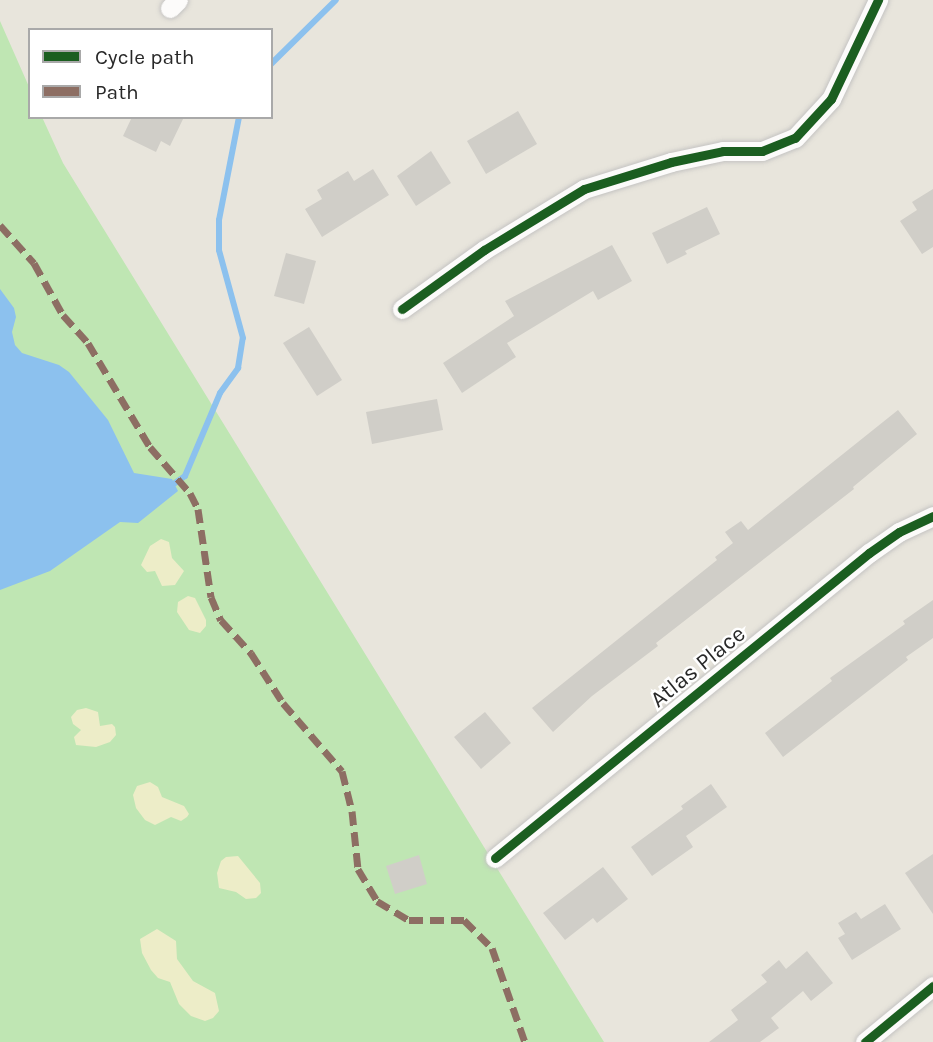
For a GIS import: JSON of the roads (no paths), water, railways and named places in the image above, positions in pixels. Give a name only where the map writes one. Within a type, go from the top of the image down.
[{"type":"street","points":[[401,309],[484,250],[584,189],[671,162],[723,151],[762,151],[795,138],[831,99],[878,0]]},
{"type":"street","name":"Atlas Place","points":[[495,858],[869,553],[899,532],[933,516]]},
{"type":"street","points":[[865,1042],[933,986]]},
{"type":"water","points":[[0,289],[14,308],[16,317],[12,332],[15,345],[22,353],[59,365],[69,372],[108,420],[134,473],[172,479],[178,491],[138,523],[120,522],[50,571],[0,590]]},
{"type":"waterway","points":[[273,62],[336,0]]},
{"type":"waterway","points":[[175,483],[185,476],[220,393],[238,368],[243,338],[219,250],[219,220],[239,119]]}]
